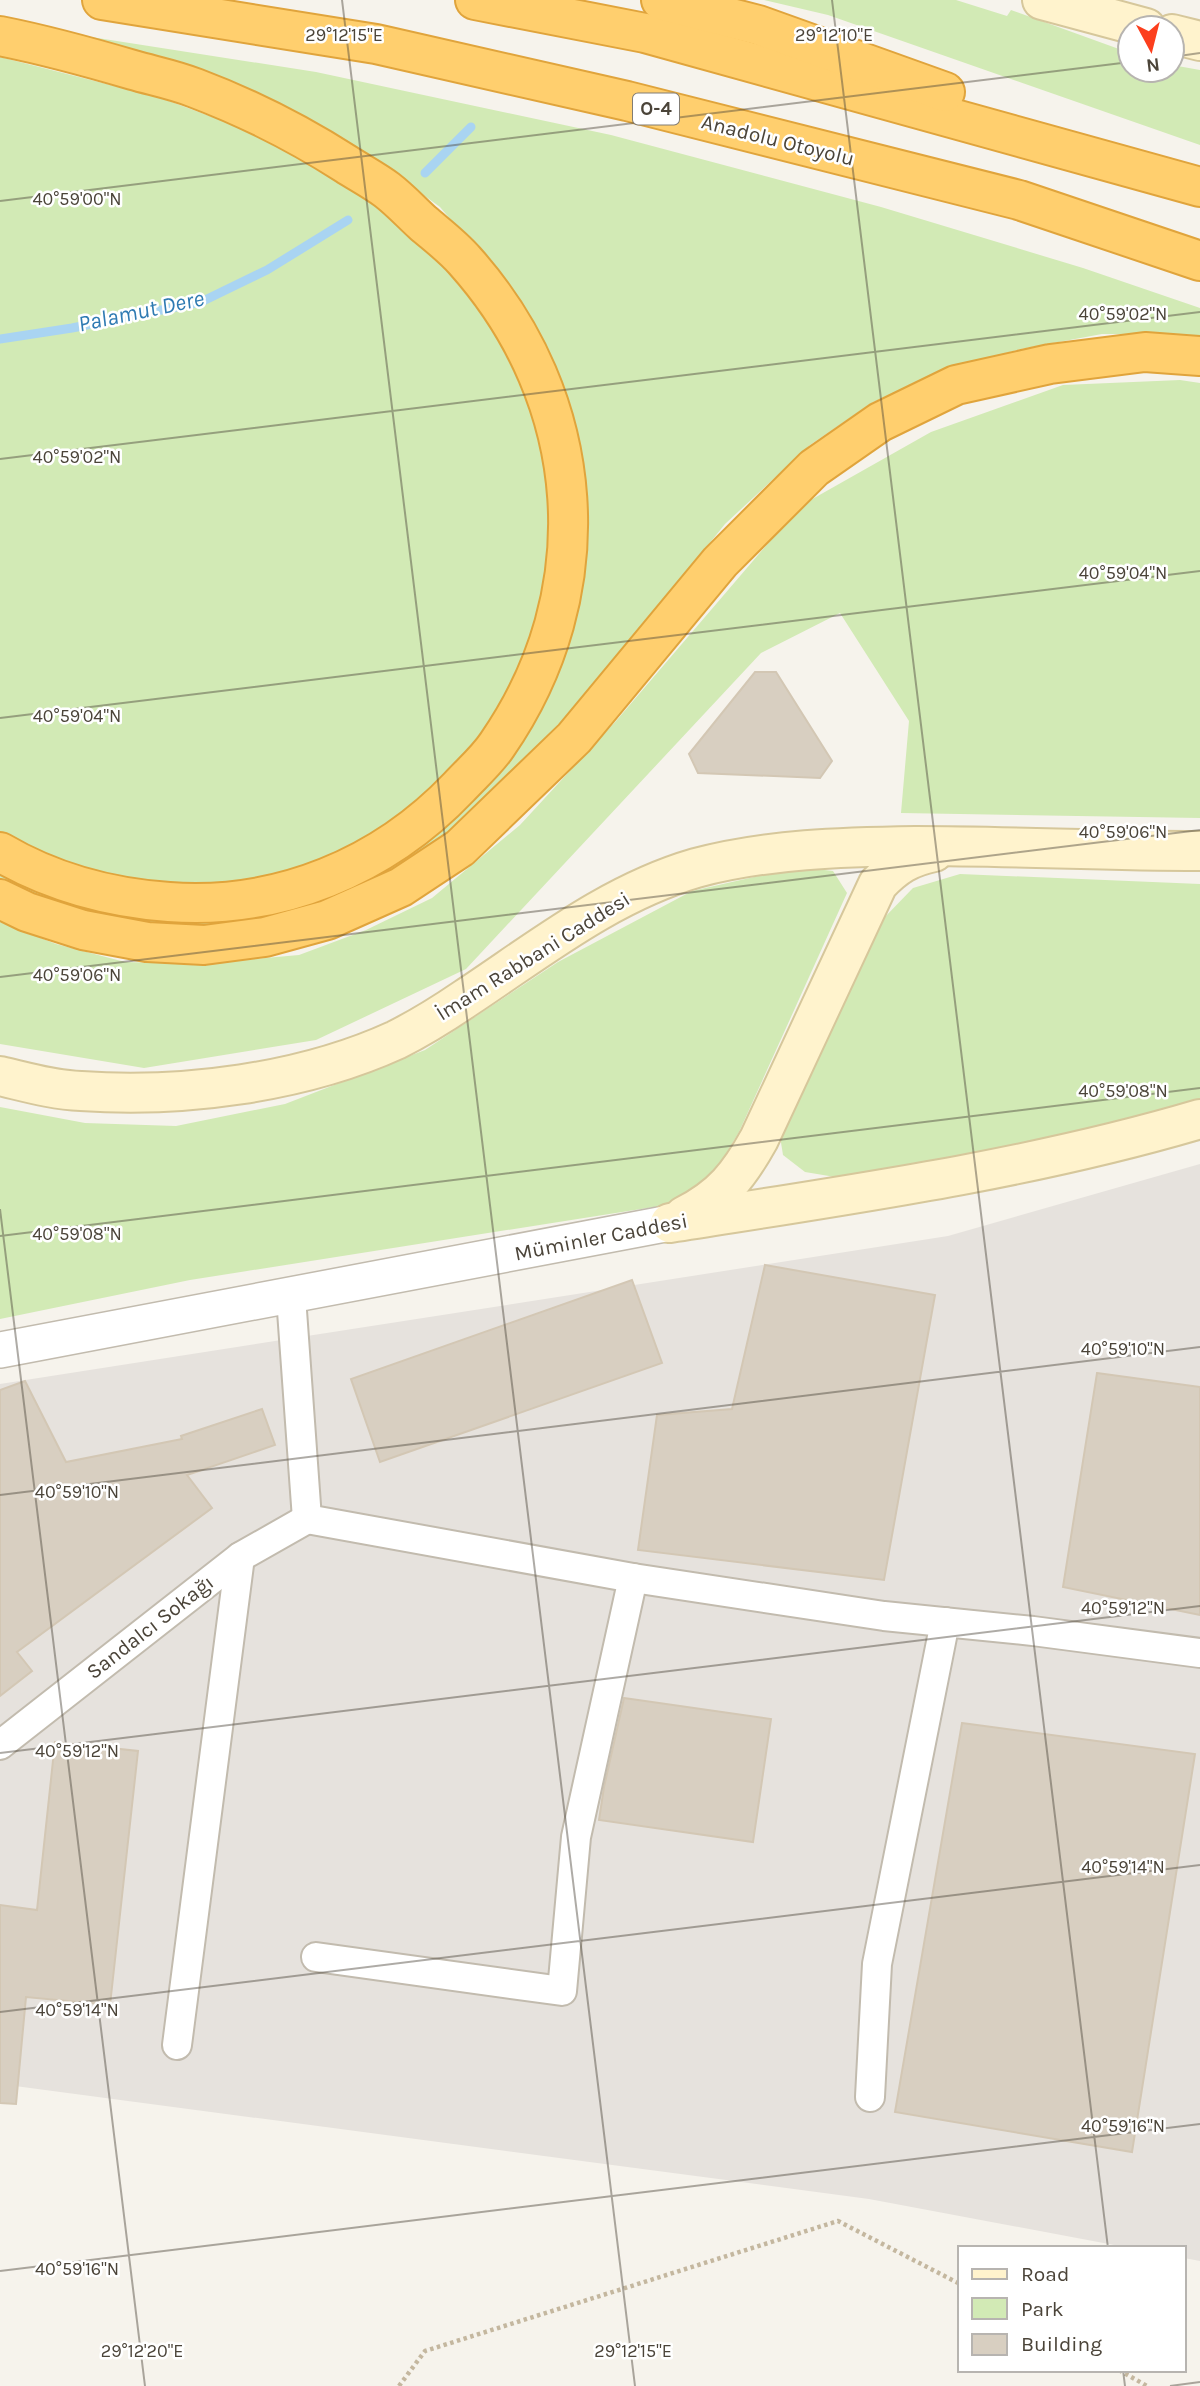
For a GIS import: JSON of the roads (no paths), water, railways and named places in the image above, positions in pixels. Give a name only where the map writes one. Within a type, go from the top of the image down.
[{"type":"highway","name":"Anadolu Otoyolu","points":[[102,0],[376,44],[627,101],[1019,200],[1200,261]]},
{"type":"highway","points":[[475,0],[646,33],[1200,186]]},
{"type":"highway","points":[[661,0],[758,25],[1200,186]]},
{"type":"highway","points":[[0,36],[56,47],[194,88],[300,135],[387,190],[464,259],[505,312],[535,368],[554,418],[567,471],[570,517],[566,560],[552,637],[526,699],[495,748],[435,813],[397,842],[351,868],[308,886],[263,898],[197,904],[134,900],[59,880],[0,852]]},
{"type":"highway","points":[[0,899],[27,912],[83,930],[147,942],[204,945],[265,937],[327,919],[401,887],[460,848],[574,738],[720,562],[814,468],[880,422],[956,385],[1050,364],[1145,352],[1200,356]]},
{"type":"main road","points":[[1042,0],[1116,20]]},
{"type":"main road","points":[[1049,0],[1086,13]]},
{"type":"main road","points":[[670,1223],[703,1206],[723,1191],[742,1170],[878,884],[894,867],[919,855],[963,846]]},
{"type":"main road","name":"İmam Rabbani Caddesi","points":[[0,1076],[78,1091],[132,1093],[237,1085],[321,1067],[397,1039],[465,999],[597,911],[643,888],[695,869],[744,858],[842,847],[1200,850]]},
{"type":"main road","points":[[796,851],[839,855],[856,866],[865,885],[866,912]]},
{"type":"main road","name":"Müminler Caddesi","points":[[670,1223],[1007,1165],[1132,1139],[1200,1118]]},
{"type":"main road","points":[[759,1139],[758,1156],[762,1173],[770,1184],[788,1195],[826,1198]]},
{"type":"street","name":"Müminler Caddesi","points":[[0,1350],[291,1297],[670,1223]]},
{"type":"street","points":[[291,1297],[307,1519],[633,1578],[884,1616],[1200,1653]]},
{"type":"street","name":"Sandalcı Sokağı","points":[[0,1745],[240,1557],[307,1519]]},
{"type":"street","points":[[177,2045],[240,1557]]},
{"type":"street","points":[[316,1957],[562,1991],[576,1837],[633,1578]]},
{"type":"street","points":[[870,2097],[877,1964],[945,1622]]},
{"type":"waterway","name":"Palamut Dere","points":[[425,173],[471,127]]},
{"type":"waterway","name":"Palamut Dere","points":[[0,339],[72,328],[201,302],[267,270],[348,220]]}]
